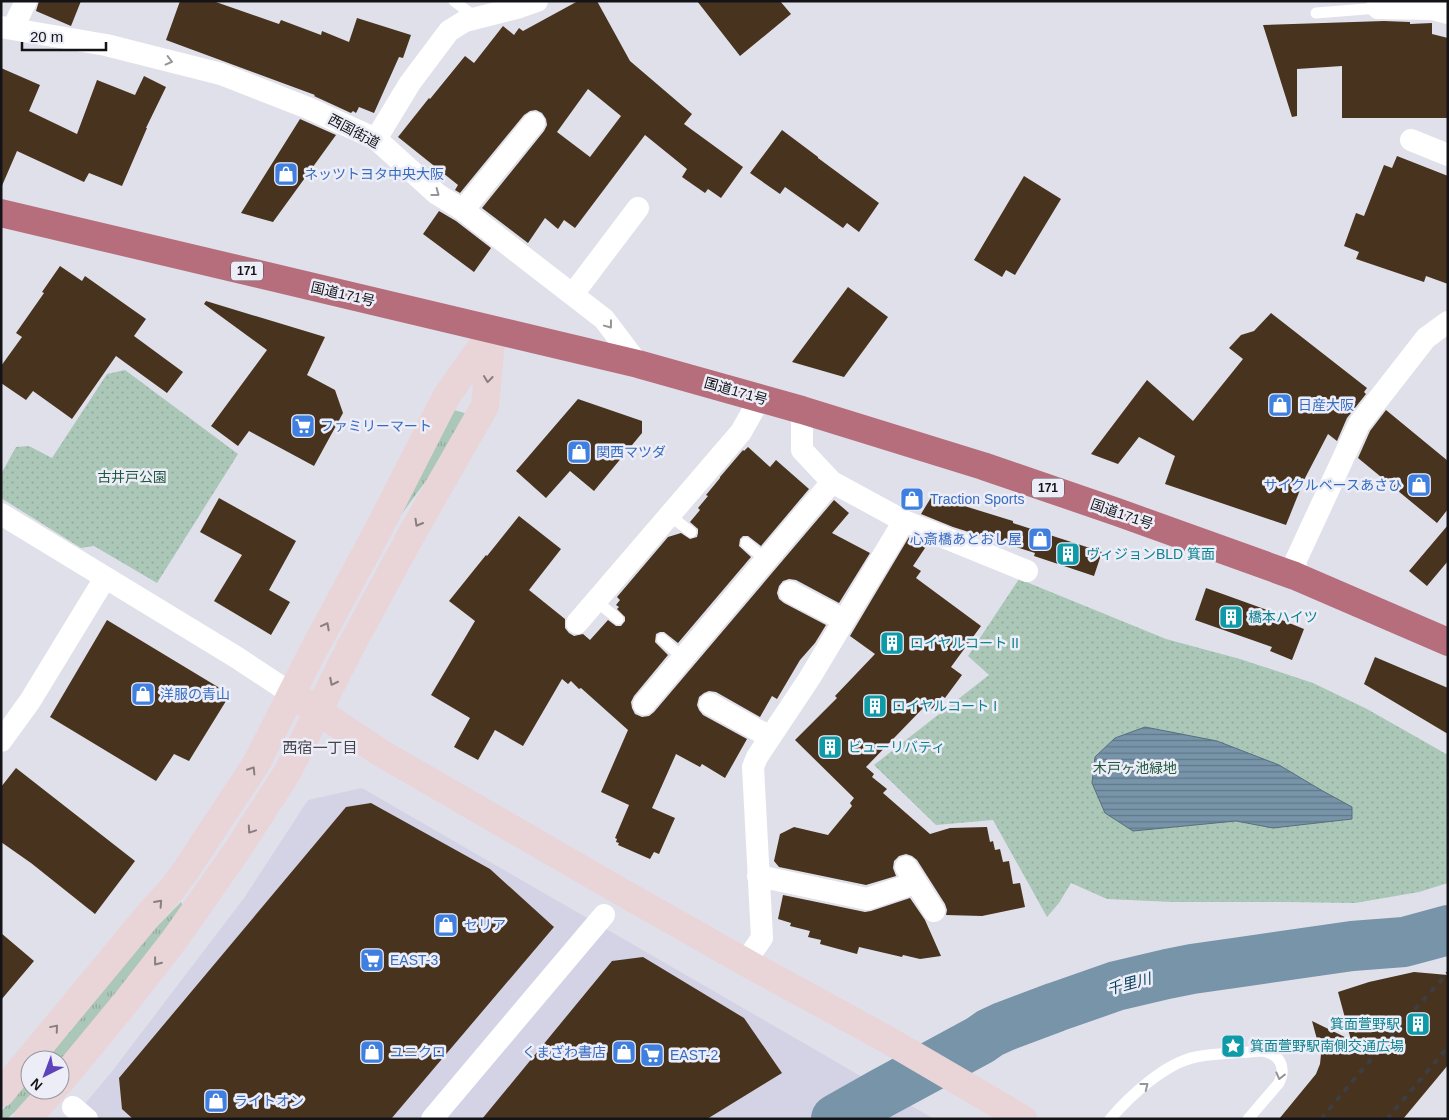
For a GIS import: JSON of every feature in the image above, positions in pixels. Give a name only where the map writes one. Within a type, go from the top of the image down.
[{"type":"highway","name":"国道171号","points":[[1,214],[638,364],[802,410],[1072,496],[1295,576],[1448,642]]},
{"type":"street","points":[[7,27],[26,1]]},
{"type":"street","points":[[376,139],[410,83],[449,31],[466,21],[537,1]]},
{"type":"street","points":[[1378,5],[1433,9],[1448,14]]},
{"type":"street","name":"西国街道","points":[[7,27],[106,45],[221,74],[308,108],[376,139],[437,194],[464,210],[604,319],[638,364]]},
{"type":"street","points":[[464,210],[534,123]]},
{"type":"street","points":[[1411,140],[1448,155]]},
{"type":"street","points":[[572,294],[638,208]]},
{"type":"street","points":[[1295,576],[1296,560],[1359,424],[1426,338],[1448,322]]},
{"type":"street","points":[[1,1092],[186,870],[256,764],[446,397],[492,330]]},
{"type":"street","points":[[70,1070],[121,1009],[175,939],[236,852],[287,773],[350,648],[410,537],[485,406],[492,330]]},
{"type":"street","points":[[578,623],[740,432],[760,398]]},
{"type":"street","points":[[802,410],[802,450],[832,482],[904,521],[1027,571]]},
{"type":"street","points":[[644,704],[832,482]]},
{"type":"street","points":[[1,514],[236,657],[381,753],[745,962],[888,1040],[1023,1119]]},
{"type":"street","points":[[745,962],[762,938],[752,768],[757,757],[809,679],[904,521]]},
{"type":"street","points":[[1,741],[30,700],[105,578]]},
{"type":"street","points":[[790,592],[844,620]]},
{"type":"street","points":[[710,704],[770,737]]},
{"type":"street","points":[[758,876],[867,899],[910,875],[934,911]]},
{"type":"street","points":[[432,1119],[604,915]]},
{"type":"street","points":[[27,1119],[71,1105]]},
{"type":"lane","points":[[454,1],[476,18]]},
{"type":"lane","points":[[1316,13],[1378,5]]},
{"type":"lane","points":[[669,515],[691,532]]},
{"type":"lane","points":[[746,543],[766,560]]},
{"type":"lane","points":[[596,601],[618,619]]},
{"type":"lane","points":[[662,639],[683,658]]},
{"type":"lane","points":[[1110,1119],[1126,1100],[1171,1067],[1184,1061],[1195,1057],[1261,1051],[1269,1052],[1276,1056],[1281,1063],[1282,1077],[1248,1119]]},
{"type":"shaded area","points":[[1145,727],[1217,741],[1279,765],[1352,807],[1352,819],[1273,828],[1236,821],[1133,831],[1105,813],[1092,783],[1095,757],[1115,738]]},
{"type":"shaded area","points":[[362,788],[934,1119],[72,1119],[110,1074],[244,898],[308,800]]},
{"type":"green space","name":"古井戸公園","points":[[125,370],[238,454],[157,583],[94,546],[81,548],[1,498],[1,474],[16,447],[29,446],[52,458],[107,374]]},
{"type":"green space","points":[[454,410],[468,414],[448,451],[395,523]]},
{"type":"green space","name":"木戸ヶ池緑地","points":[[1019,579],[1166,639],[1240,659],[1313,683],[1367,709],[1448,755],[1448,883],[1419,892],[1355,903],[1172,902],[1107,899],[1071,883],[1059,903],[1047,917],[993,820],[936,825],[874,765],[989,675],[968,656]]},
{"type":"green space","points":[[181,902],[183,906],[128,981],[70,1050],[52,1050],[134,950]]},
{"type":"green space","points":[[20,1089],[20,1100],[28,1100],[7,1119],[1,1119],[1,1112]]},
{"type":"building","points":[[39,1],[81,1],[71,26],[36,11]]},
{"type":"building","points":[[180,1],[213,1],[279,24],[281,20],[321,35],[322,31],[349,42],[357,18],[411,35],[403,58],[399,57],[374,113],[359,107],[356,113],[353,111],[351,113],[315,95],[166,40]]},
{"type":"building","points":[[578,1],[597,1],[630,61],[692,114],[684,124],[743,167],[721,198],[708,189],[705,193],[682,177],[687,169],[645,135],[575,228],[564,220],[558,229],[545,218],[528,243],[482,208],[544,131],[547,125],[546,119],[542,113],[536,110],[524,115],[460,193],[455,190],[458,185],[398,137],[465,56],[474,63],[503,26],[514,35],[519,28],[523,31]],"holes":[[[588,89],[621,116],[590,157],[557,132]]]},
{"type":"building","points":[[697,1],[780,1],[791,14],[740,56]]},
{"type":"building","points":[[1384,21],[1410,22],[1410,24],[1432,23],[1432,34],[1448,38],[1448,118],[1342,118],[1342,66],[1297,69],[1297,116],[1292,117],[1263,25]]},
{"type":"building","points":[[1,68],[40,85],[29,111],[77,134],[97,80],[135,95],[144,76],[166,87],[146,128],[122,186],[89,173],[84,182],[17,151],[1,188]]},
{"type":"building","name":"ネッツトヨタ中央大阪","points":[[300,119],[336,135],[273,222],[241,213]]},
{"type":"building","points":[[782,130],[879,203],[859,232],[847,223],[843,228],[785,187],[780,194],[750,173]]},
{"type":"building","points":[[1397,156],[1448,176],[1448,284],[1426,276],[1424,282],[1356,259],[1359,252],[1344,246],[1356,213],[1364,216],[1384,165],[1392,168]]},
{"type":"building","points":[[1024,176],[1061,199],[1015,275],[1006,270],[1002,277],[974,260]]},
{"type":"building","points":[[439,211],[456,221],[491,248],[474,272],[423,234]]},
{"type":"building","points":[[60,266],[82,281],[85,276],[146,319],[134,336],[183,372],[167,393],[116,356],[72,419],[33,391],[26,400],[1,383],[1,366],[22,337],[16,333]]},
{"type":"building","points":[[848,287],[888,317],[844,377],[792,362]]},
{"type":"building","points":[[206,301],[325,337],[307,375],[335,390],[343,413],[314,466],[249,431],[238,446],[211,426],[267,350],[204,304]]},
{"type":"building","name":"日産大阪","points":[[1271,313],[1367,388],[1364,392],[1366,394],[1347,418],[1337,441],[1328,434],[1304,480],[1286,525],[1165,484],[1175,456],[1139,437],[1118,464],[1091,454],[1147,380],[1193,421],[1243,359],[1229,348],[1241,335],[1254,331]]},
{"type":"building","name":"関西マツダ","points":[[578,399],[642,421],[642,433],[594,491],[570,471],[546,498],[516,471]]},
{"type":"building","name":"サイクルベースあさひ","points":[[1386,410],[1448,461],[1448,509],[1437,523],[1358,458],[1370,431]]},
{"type":"building","points":[[748,447],[770,467],[776,460],[809,489],[761,546],[748,536],[743,536],[740,539],[739,546],[751,557],[678,643],[664,632],[656,634],[655,642],[668,655],[634,696],[631,702],[635,714],[642,717],[649,716],[654,712],[834,500],[849,513],[832,533],[870,553],[839,603],[796,580],[789,579],[783,581],[779,586],[777,593],[779,599],[826,625],[815,643],[800,660],[777,699],[772,696],[760,717],[716,692],[709,691],[699,697],[697,705],[703,715],[747,739],[725,778],[702,764],[700,767],[676,754],[652,808],[675,818],[659,854],[654,852],[650,859],[618,845],[619,843],[616,842],[617,839],[615,838],[629,805],[601,792],[628,730],[571,681],[568,684],[562,679],[523,746],[495,730],[478,760],[454,747],[470,718],[431,695],[475,621],[449,601],[519,516],[561,549],[529,590],[565,619],[565,628],[574,636],[583,634],[590,640],[608,620],[616,626],[621,626],[625,621],[625,617],[617,609],[619,607],[616,605],[620,600],[617,597],[668,537],[681,533],[690,539],[697,537],[698,529],[690,522],[700,510],[698,508],[708,496],[706,495],[743,450]]},
{"type":"building","points":[[932,496],[1013,521],[1013,523],[1102,552],[1094,576],[1034,556],[1035,553],[953,527],[921,514]]},
{"type":"building","points":[[219,498],[296,541],[269,590],[290,602],[271,635],[214,601],[242,555],[200,532]]},
{"type":"building","points":[[1448,525],[1448,561],[1427,586],[1409,571]]},
{"type":"building","points":[[909,537],[927,545],[913,566],[921,571],[916,578],[981,626],[951,667],[962,675],[945,698],[942,696],[932,709],[926,705],[866,767],[874,774],[872,777],[887,789],[883,793],[930,834],[950,828],[987,827],[990,842],[993,841],[995,850],[1000,849],[1003,862],[1009,861],[1013,884],[1020,883],[1025,907],[982,916],[946,915],[945,904],[917,860],[906,854],[899,856],[894,861],[893,868],[896,876],[866,885],[779,867],[774,861],[780,834],[794,827],[828,835],[852,806],[850,803],[854,798],[795,740],[837,698],[835,696],[875,654],[850,636]]},
{"type":"building","name":"橋本ハイツ","points":[[1206,588],[1273,612],[1272,616],[1304,629],[1292,660],[1270,651],[1272,647],[1195,620]]},
{"type":"building","name":"洋服の青山","points":[[107,620],[218,687],[226,701],[189,761],[174,754],[156,781],[50,717]]},
{"type":"building","points":[[1375,657],[1448,688],[1448,734],[1364,684]]},
{"type":"building","points":[[16,768],[135,861],[95,914],[31,863],[1,842],[1,787]]},
{"type":"building","name":"EAST-3","points":[[371,803],[490,869],[554,927],[391,1119],[133,1119],[122,1109],[119,1078],[346,807]]},
{"type":"building","points":[[783,895],[865,912],[910,898],[925,920],[941,956],[920,959],[903,955],[902,957],[859,947],[857,954],[820,944],[821,940],[808,937],[810,931],[790,926],[791,923],[778,919]]},
{"type":"building","points":[[1,933],[34,961],[1,1000]]},
{"type":"building","name":"EAST-2","points":[[643,957],[744,1018],[782,1073],[707,1119],[482,1119],[612,961]]},
{"type":"building","name":"箕面萱野駅","points":[[1414,972],[1448,975],[1448,1065],[1403,1119],[1279,1119],[1316,1074],[1320,1064],[1321,1054],[1312,1021],[1351,1040],[1338,992],[1369,982]]},
{"type":"waterway","name":"千里川","points":[[836,1119],[990,1033],[1116,986],[1192,969],[1352,946],[1404,942],[1448,930]]},
{"type":"railway","points":[[1321,1119],[1394,1032],[1448,973]]},
{"type":"railway","points":[[1387,1119],[1448,1047]]},
{"type":"place","name":"ネッツトヨタ中央大阪","points":[[286,174]]},
{"type":"place","name":"日産大阪","points":[[1280,405]]},
{"type":"place","name":"ファミリーマート","points":[[303,426]]},
{"type":"place","name":"関西マツダ","points":[[579,452]]},
{"type":"place","name":"サイクルベースあさひ","points":[[1419,485]]},
{"type":"place","name":"Traction Sports","points":[[912,499]]},
{"type":"place","name":"心斎橋あとおし屋","points":[[1040,539]]},
{"type":"place","name":"ヴィジョンBLD 箕面","points":[[1068,554]]},
{"type":"place","name":"橋本ハイツ","points":[[1231,617]]},
{"type":"place","name":"ロイヤルコート II","points":[[892,643]]},
{"type":"place","name":"洋服の青山","points":[[143,694]]},
{"type":"place","name":"ロイヤルコート I","points":[[875,706]]},
{"type":"place","name":"ビューリバティ","points":[[830,747]]},
{"type":"place","name":"セリア","points":[[446,925]]},
{"type":"place","name":"EAST-3","points":[[372,960]]},
{"type":"place","name":"箕面萱野駅","points":[[1418,1024]]},
{"type":"place","name":"箕面萱野駅南側交通広場","points":[[1233,1046]]},
{"type":"place","name":"ユニクロ","points":[[372,1052]]},
{"type":"place","name":"くまざわ書店","points":[[624,1052]]},
{"type":"place","name":"EAST-2","points":[[652,1055]]},
{"type":"place","name":"ライトオン","points":[[216,1101]]},
{"type":"district","name":"西宿一丁目","points":[[320,748]]}]
